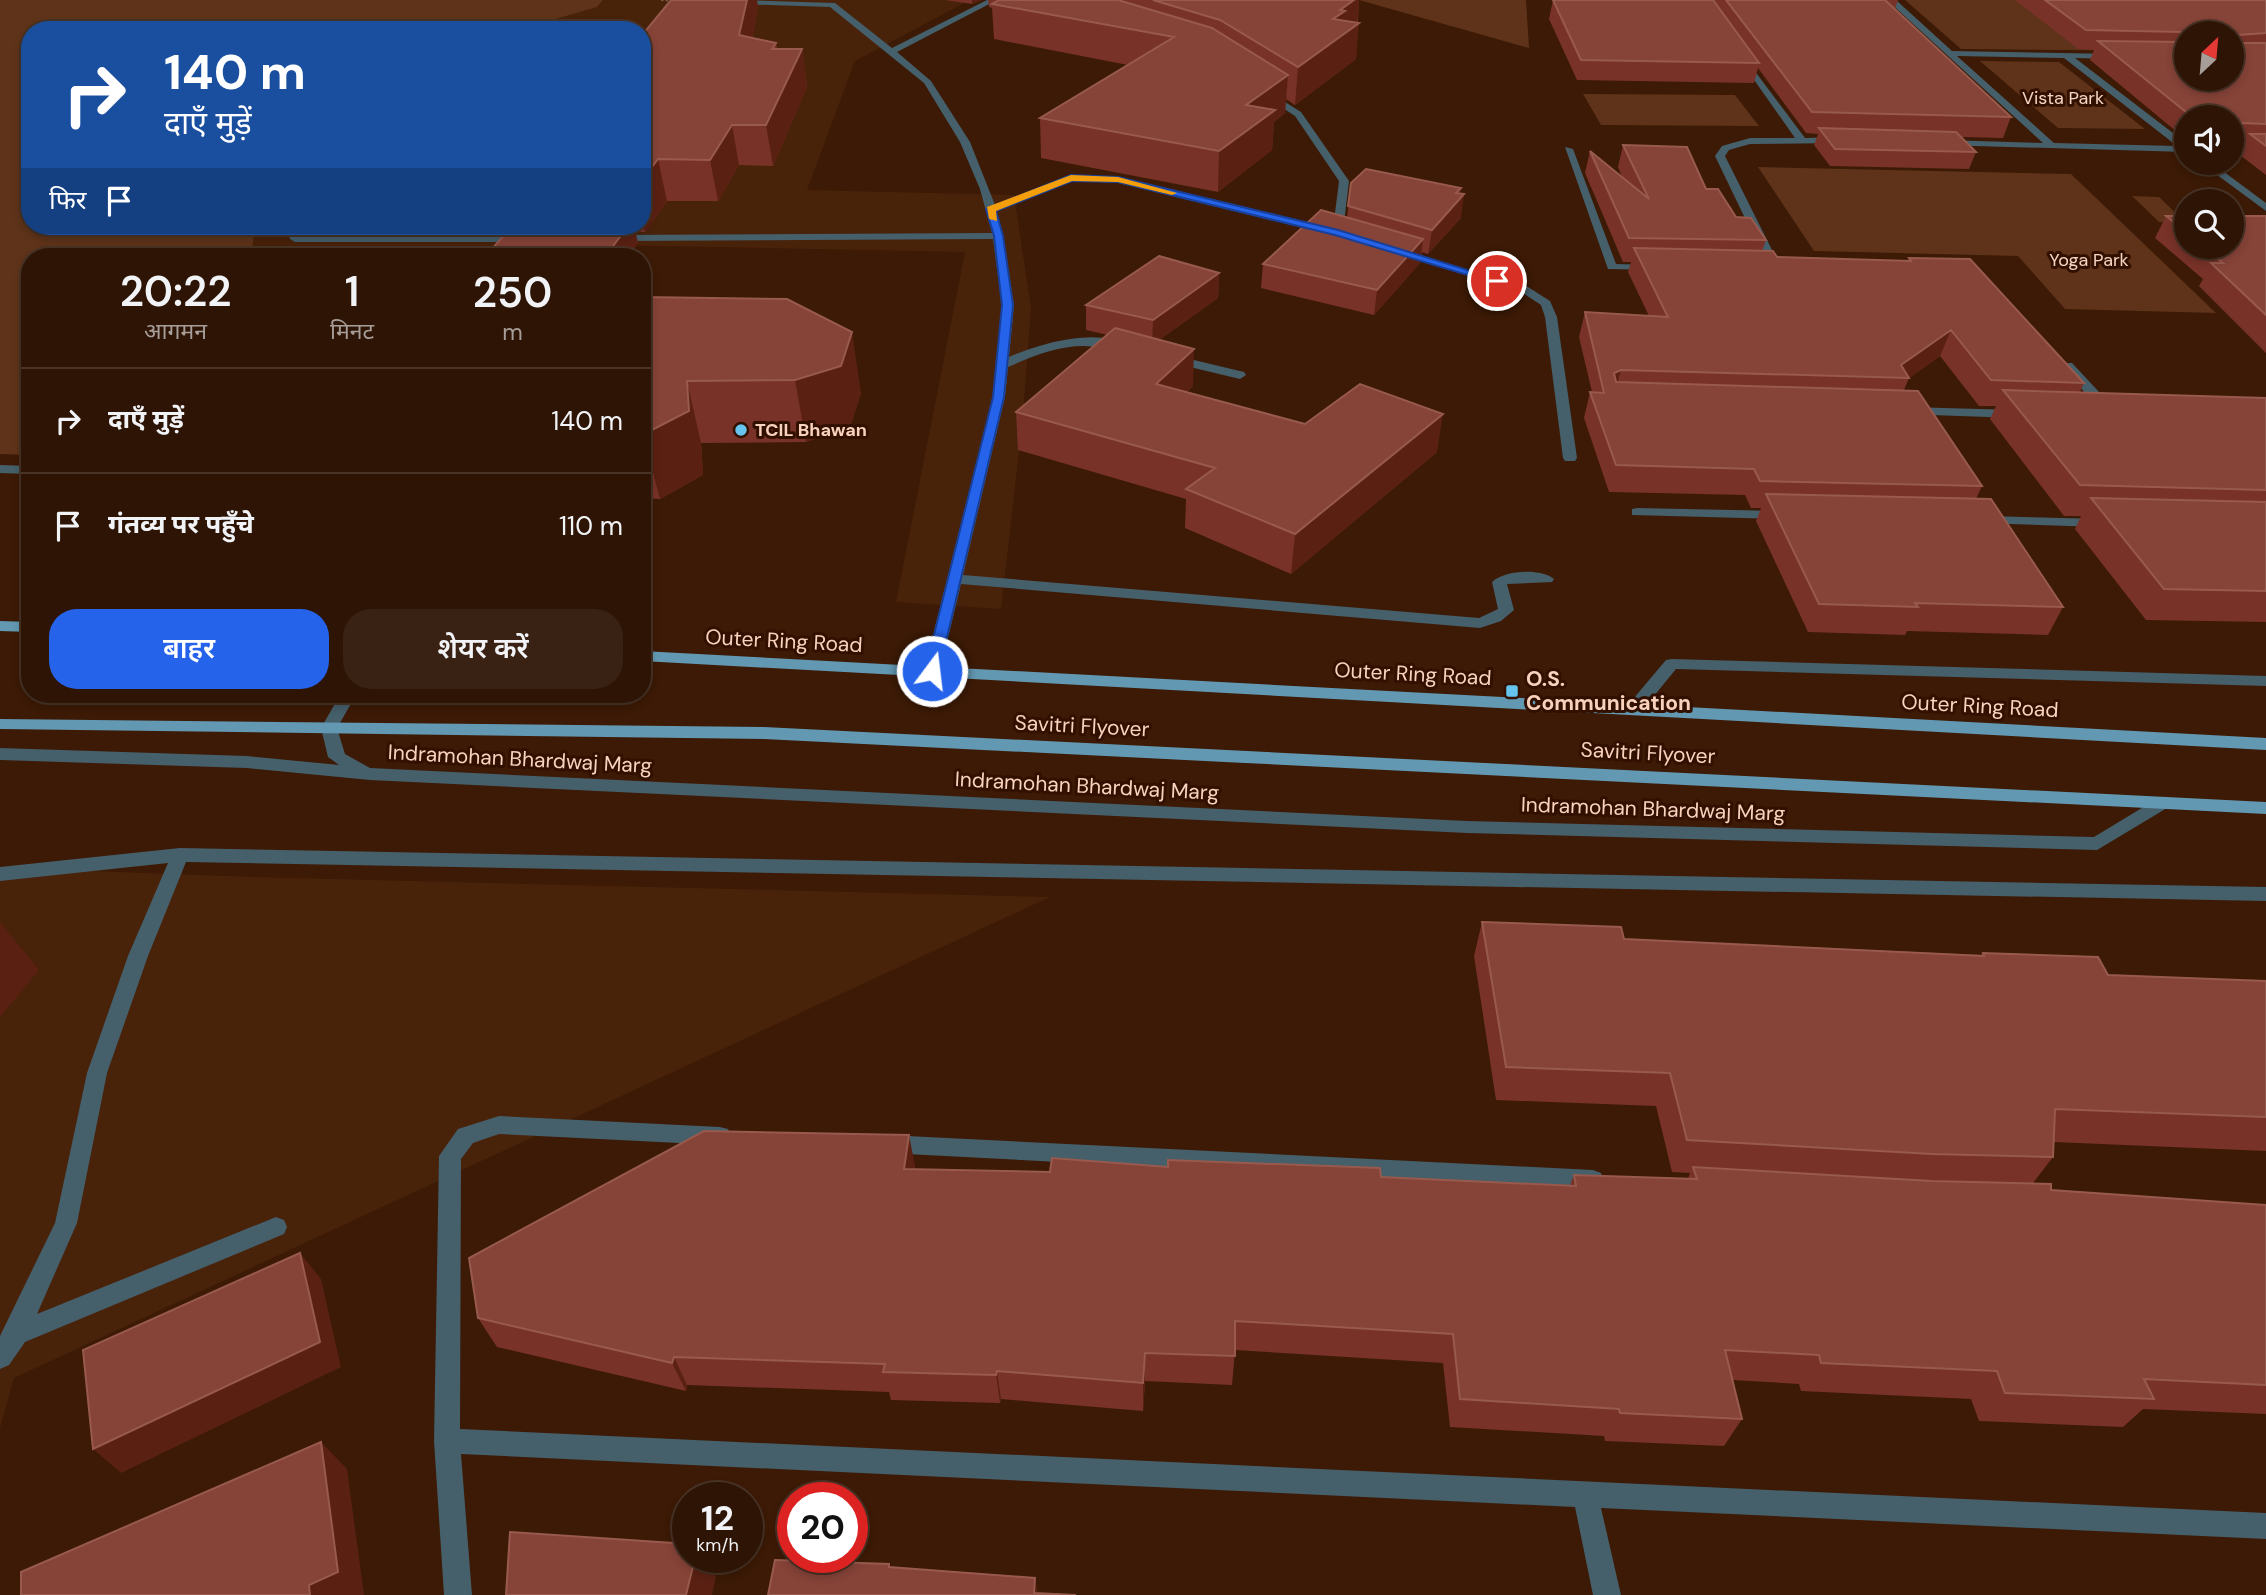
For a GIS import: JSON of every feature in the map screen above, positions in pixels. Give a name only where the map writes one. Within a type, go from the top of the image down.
[{"type":"main road","points":[[0,626],[21,627]]},
{"type":"main road","name":"Outer Ring Road","points":[[651,656],[2266,744]]},
{"type":"main road","name":"Savitri Flyover","points":[[0,724],[765,733],[1877,787],[2161,804]]},
{"type":"main road","points":[[2161,804],[2266,808]]},
{"type":"street","points":[[685,1],[832,5],[843,0]]},
{"type":"street","points":[[893,51],[993,0]]},
{"type":"street","points":[[1891,0],[2051,145]]},
{"type":"street","points":[[832,5],[893,51],[927,81],[965,142],[991,209],[998,236],[1007,305],[999,397],[932,671]]},
{"type":"street","points":[[1732,43],[1801,139]]},
{"type":"street","points":[[1950,53],[2119,56]]},
{"type":"street","points":[[2066,55],[2174,139]]},
{"type":"street","points":[[1256,87],[1298,114],[1345,181],[1338,233]]},
{"type":"street","points":[[1776,270],[1720,156],[1725,148],[1750,141],[1856,141]]},
{"type":"street","points":[[1926,142],[2174,148]]},
{"type":"street","points":[[1568,149],[1612,267],[1666,268]]},
{"type":"street","points":[[2244,149],[2266,150]]},
{"type":"street","points":[[2222,175],[2266,208]]},
{"type":"street","points":[[991,209],[1071,178],[1093,177],[1118,180],[1352,237]]},
{"type":"street","points":[[294,235],[295,239],[532,239]]},
{"type":"street","points":[[477,239],[481,235]]},
{"type":"street","points":[[601,238],[998,236]]},
{"type":"street","points":[[1391,249],[1524,289],[1546,303],[1551,317],[1570,458]]},
{"type":"street","points":[[1762,270],[1789,270]]},
{"type":"street","points":[[1002,365],[1049,344],[1084,340],[1134,350]]},
{"type":"street","points":[[1161,356],[1240,375]]},
{"type":"street","points":[[2060,358],[2114,417],[2100,417]]},
{"type":"street","points":[[1892,410],[2031,414]]},
{"type":"street","points":[[0,469],[21,470]]},
{"type":"street","points":[[1637,512],[1791,515]]},
{"type":"street","points":[[1973,520],[2112,523]]},
{"type":"street","points":[[956,579],[1480,623],[1496,618],[1506,610],[1499,582],[1510,577],[1547,579]]},
{"type":"street","points":[[1633,709],[1672,664],[2266,681]]},
{"type":"street","points":[[343,703],[329,728],[337,757],[370,774]]},
{"type":"street","name":"Indramohan Bhardwaj Marg","points":[[0,754],[247,762],[370,774],[1467,827],[2097,844],[2161,804]]},
{"type":"street","points":[[0,1357],[16,1334],[66,1223],[97,1073],[138,956],[180,855]]},
{"type":"street","points":[[0,874],[180,855],[2266,894]]},
{"type":"street","points":[[458,1595],[447,1441],[450,1156],[466,1136],[499,1125],[736,1136]]},
{"type":"street","points":[[862,1143],[1620,1182]]},
{"type":"street","points":[[16,1334],[276,1227]]},
{"type":"street","points":[[447,1441],[2266,1526]]},
{"type":"street","points":[[1585,1494],[1607,1595]]},
{"type":"path","points":[[661,0],[685,1]]},
{"type":"shaded area","points":[[603,0],[970,0],[855,61],[807,190],[1014,195],[1031,308],[1022,426],[1001,609],[896,602],[965,252],[512,243],[508,248],[252,248],[254,235],[651,235],[651,21],[549,21],[597,7]]},
{"type":"shaded area","points":[[38,869],[1050,897],[14,1378],[0,1428],[0,876]]},
{"type":"green space","points":[[0,0],[603,0],[597,7],[549,21],[21,21],[21,235],[254,235],[252,248],[21,248],[21,455],[0,454]]},
{"type":"green space","points":[[1359,0],[1526,0],[1529,48]]},
{"type":"green space","points":[[1905,0],[2266,0],[2244,21],[2174,21],[2174,51],[1961,49]]},
{"type":"green space","name":"Vista Park","points":[[1980,61],[2059,62],[2145,129],[2058,128]]},
{"type":"green space","points":[[1583,94],[1735,95],[1759,126],[1601,125]]},
{"type":"green space","name":"Yoga Park","points":[[1758,167],[2071,174],[2216,313],[2065,309],[2018,256],[1814,251]]},
{"type":"green space","points":[[2132,196],[2159,197],[2174,211],[2174,223],[2159,222]]},
{"type":"building","points":[[671,0],[747,0],[739,35],[776,43],[772,49],[802,49],[766,125],[732,125],[710,160],[658,159],[651,168],[651,24]]},
{"type":"building","points":[[999,0],[1118,0],[1212,28],[1288,75],[1246,105],[1275,110],[1219,151],[1040,118],[1174,37],[992,4]]},
{"type":"building","points":[[1153,0],[1354,0],[1340,10],[1345,11],[1333,19],[1359,23],[1298,67],[1220,20]]},
{"type":"building","points":[[1553,0],[1713,0],[1759,63],[1581,60]]},
{"type":"building","points":[[1726,0],[1885,0],[2011,117],[1812,112]]},
{"type":"building","points":[[2045,0],[2266,0],[2266,33],[2244,35],[2244,21],[2174,21],[2174,32],[2086,30]]},
{"type":"building","points":[[2098,41],[2174,42],[2174,91],[2244,91],[2244,43],[2266,43],[2266,124],[2244,123],[2244,105],[2177,105]]},
{"type":"building","points":[[1819,128],[1956,132],[1976,152],[1835,149]]},
{"type":"building","points":[[2250,134],[2266,134],[2266,146]]},
{"type":"building","points":[[1623,145],[1687,147],[1706,189],[1718,189],[1736,217],[1751,218],[1766,240],[1629,238],[1590,151],[1649,199]]},
{"type":"building","points":[[1366,169],[1461,188],[1456,193],[1464,194],[1432,230],[1348,206],[1351,183]]},
{"type":"building","points":[[1321,210],[1423,239],[1377,290],[1263,264]]},
{"type":"building","points":[[2244,216],[2266,216],[2266,315],[2211,263],[2223,263],[2218,259],[2244,259]]},
{"type":"building","points":[[504,235],[621,235],[612,248],[493,248]]},
{"type":"building","points":[[1634,248],[1773,251],[1777,257],[1911,261],[1909,258],[1970,259],[2084,383],[1991,380],[1951,330],[1901,365],[1909,378],[1621,370],[1614,373],[1616,382],[1918,391],[1982,486],[1760,481],[1754,469],[1616,465],[1590,392],[1604,393],[1585,312],[1668,317]]},
{"type":"building","points":[[1159,256],[1219,273],[1153,320],[1086,305]]},
{"type":"building","points":[[651,297],[787,299],[852,332],[841,366],[795,380],[687,381],[689,411],[651,430]]},
{"type":"building","points":[[1115,328],[1194,349],[1156,384],[1305,424],[1360,384],[1443,414],[1295,534],[1186,489],[1215,468],[1016,412]]},
{"type":"building","points":[[2003,390],[2266,398],[2266,490],[2080,485]]},
{"type":"building","points":[[1766,494],[1991,499],[2063,607],[1915,603],[1918,607],[1819,604]]},
{"type":"building","points":[[2091,498],[2266,502],[2266,591],[2164,589]]},
{"type":"building","points":[[1482,922],[1621,927],[1624,939],[1984,956],[1983,953],[2098,957],[2108,975],[2266,981],[2266,1117],[2055,1109],[2053,1157],[1932,1154],[1687,1140],[1670,1073],[1506,1067]]},
{"type":"building","points":[[704,1131],[909,1135],[904,1169],[1050,1172],[1052,1158],[1168,1167],[1168,1160],[1380,1168],[1381,1177],[1576,1186],[1574,1175],[1697,1179],[1693,1167],[1931,1181],[2051,1184],[2051,1190],[2266,1205],[2266,1385],[2144,1379],[2154,1399],[2005,1393],[1997,1371],[1821,1363],[1819,1355],[1725,1350],[1742,1419],[1620,1413],[1619,1409],[1460,1399],[1453,1334],[1235,1321],[1235,1356],[1145,1353],[1143,1383],[997,1371],[996,1375],[883,1372],[885,1364],[674,1357],[672,1363],[478,1318],[469,1258]]},
{"type":"building","points":[[300,1253],[320,1342],[93,1449],[83,1350]]},
{"type":"building","points":[[321,1442],[338,1572],[309,1585],[310,1595],[21,1595],[21,1572]]},
{"type":"building","points":[[510,1532],[672,1543],[672,1573],[691,1573],[686,1595],[506,1595]]},
{"type":"building","points":[[775,1560],[777,1573],[868,1573],[868,1563],[889,1564],[889,1567],[1035,1578],[1034,1593],[1076,1595],[768,1595]]},
{"type":"slow traffic","points":[[994,219],[991,209],[1071,178],[1118,180],[1172,193]]},
{"type":"place","name":"TCIL Bhawan","points":[[741,430]]},
{"type":"place","name":"O.S. Communication","points":[[1512,691]]},
{"type":"route","points":[[932,671],[999,397],[1007,305],[998,236],[991,209],[1071,178],[1118,180],[1338,233],[1497,281]]}]
